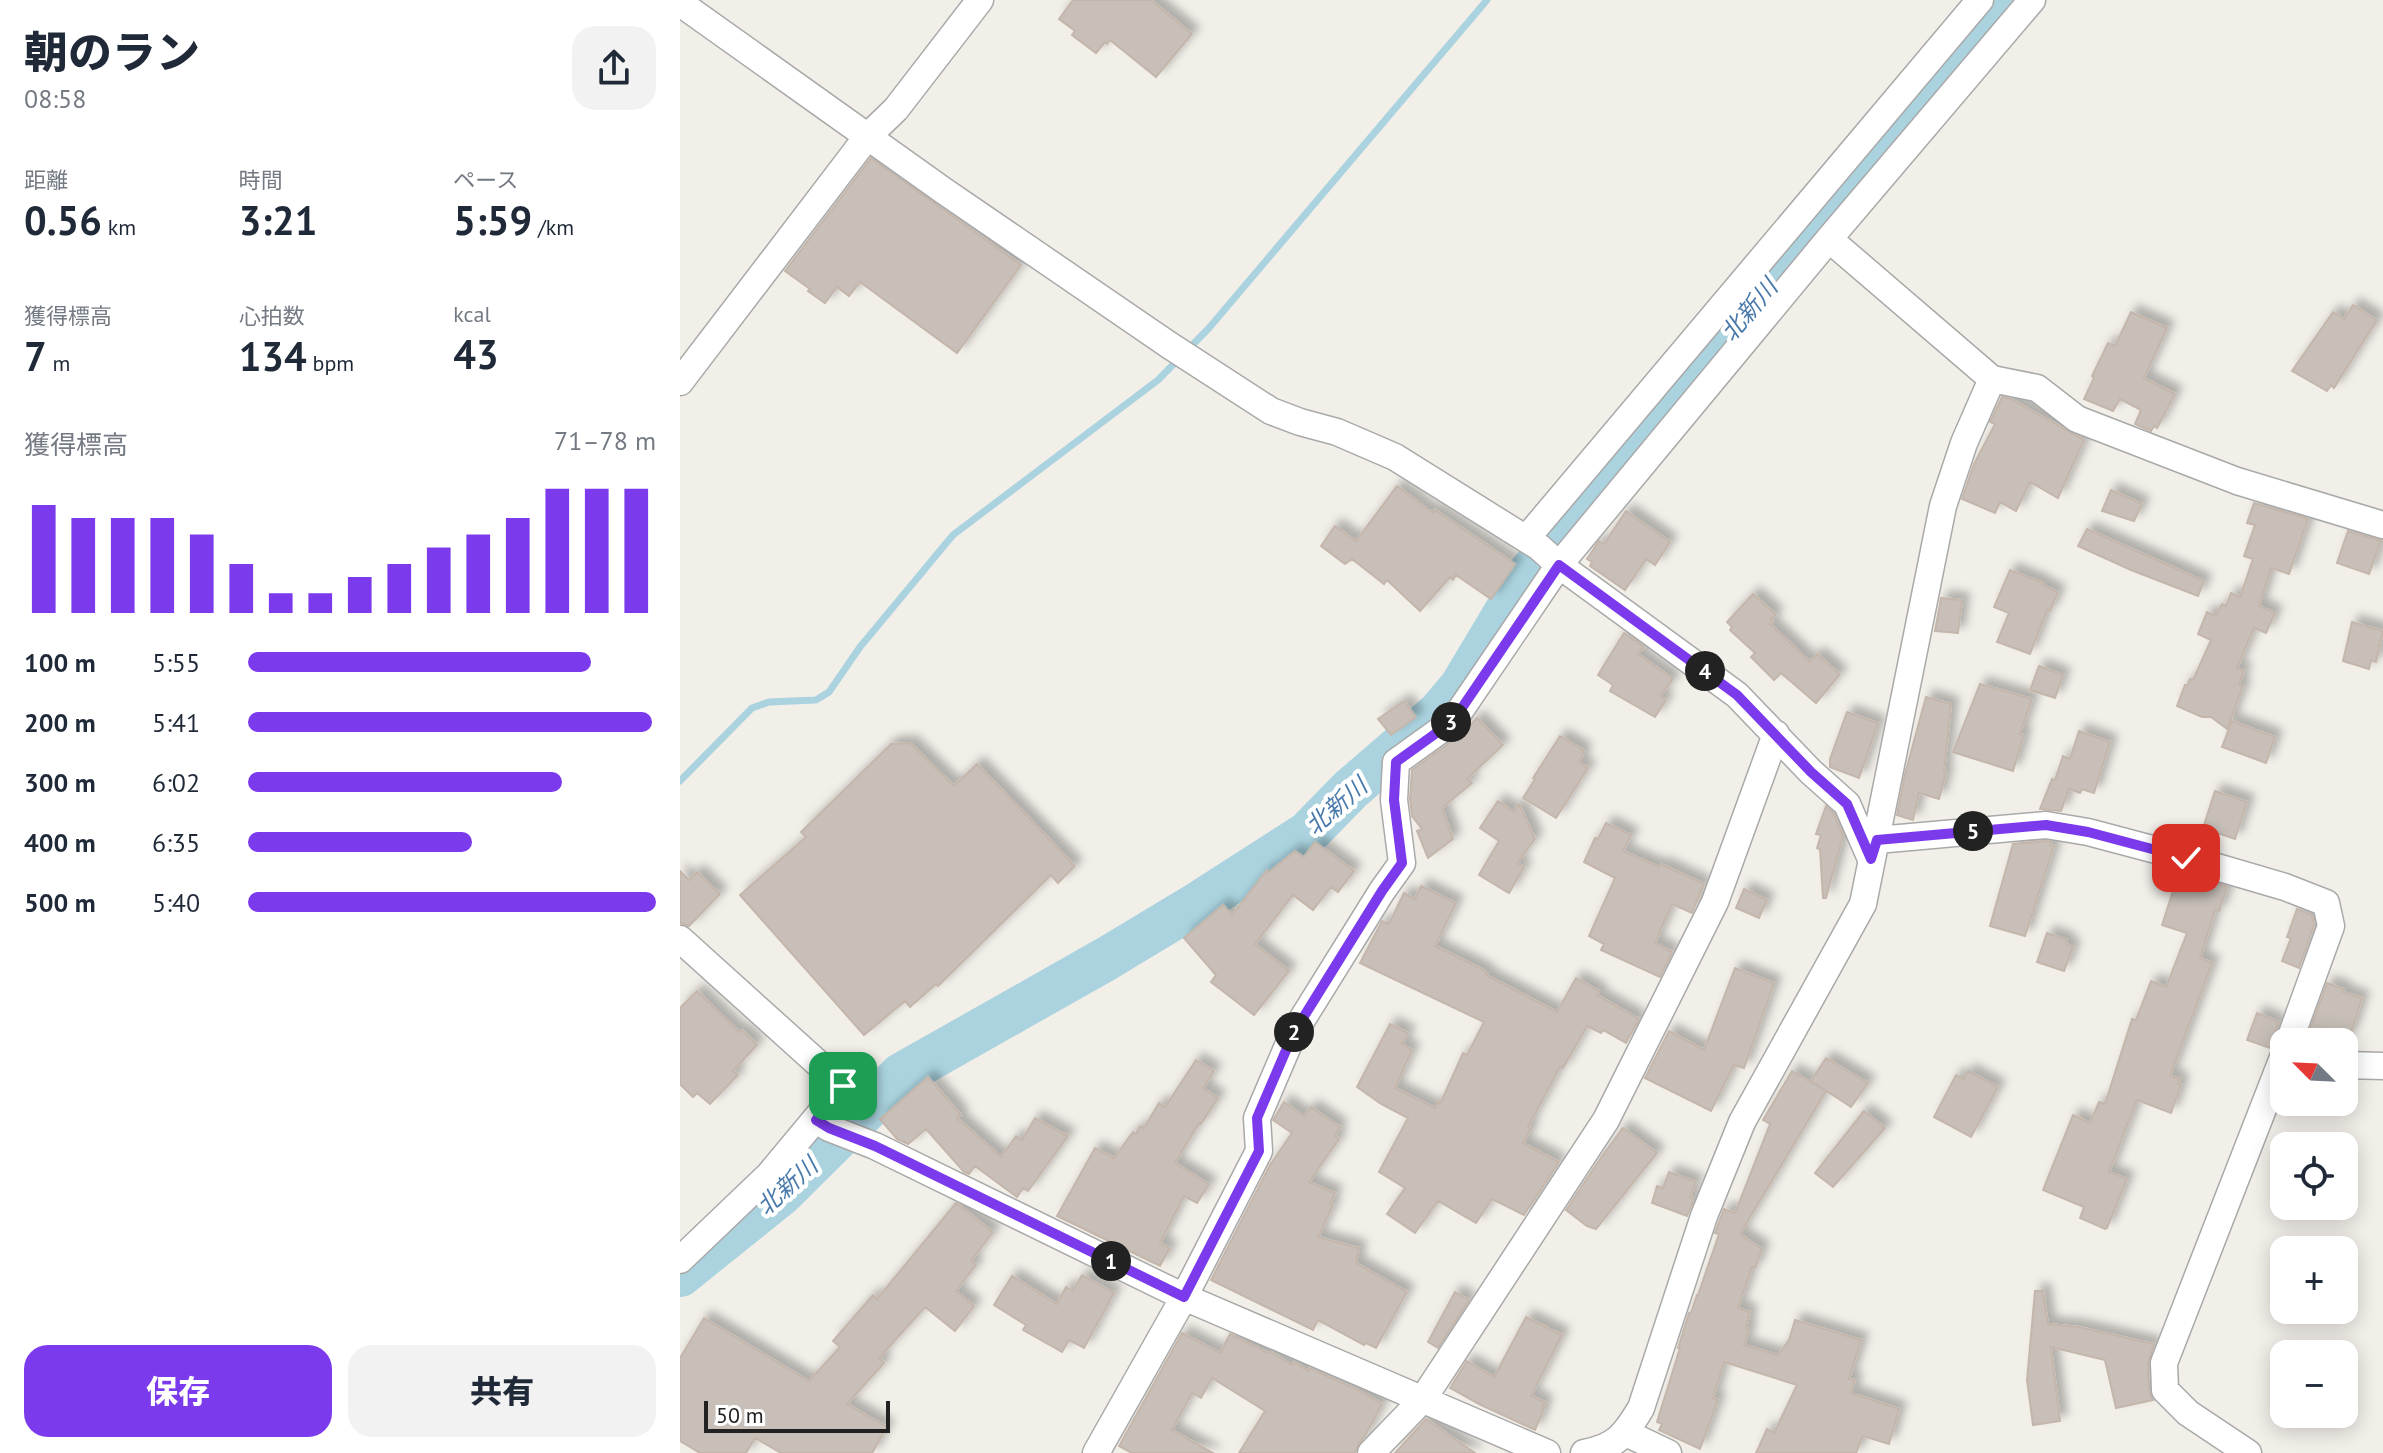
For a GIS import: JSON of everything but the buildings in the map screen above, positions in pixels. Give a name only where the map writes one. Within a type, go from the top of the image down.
[{"type":"street","points":[[680,382],[867,137],[896,109],[980,0]]},
{"type":"street","points":[[1532,543],[1980,0]]},
{"type":"street","points":[[1096,1453],[1184,1297],[1259,1151],[1257,1118],[1293,1034],[1402,863],[1394,800],[1396,762],[1453,721],[1559,565],[2032,0]]},
{"type":"street","points":[[680,3],[867,137],[1169,345],[1271,411],[1337,432],[1395,457],[1532,543],[1737,695],[1811,772],[1847,804],[1874,849]]},
{"type":"street","points":[[1829,239],[1992,379],[2037,388],[2077,419],[2237,481],[2383,525]]},
{"type":"street","points":[[1584,1453],[1606,1447],[1626,1433],[1641,1408],[1704,1216],[1742,1122],[1863,904],[1943,506],[1964,443],[1992,379]]},
{"type":"street","points":[[1371,1453],[1423,1399],[1606,1120],[1715,902],[1776,734]]},
{"type":"street","points":[[1874,849],[2046,825],[2088,832],[2186,858],[2285,887],[2326,903],[2331,926],[2294,1028]]},
{"type":"street","points":[[680,939],[843,1086],[822,1124],[680,1260]]},
{"type":"street","points":[[2358,1065],[2383,1066]]},
{"type":"street","points":[[2248,1453],[2188,1413],[2165,1390],[2164,1363],[2270,1092]]},
{"type":"street","points":[[822,1124],[875,1146],[1184,1297],[1538,1451]]},
{"type":"street","points":[[1626,1433],[1668,1453]]},
{"type":"waterway","points":[[680,781],[752,708],[769,702],[816,700],[829,692],[860,647],[953,535],[1158,380],[1209,328],[1487,0]]},
{"type":"waterway","name":"北新川","points":[[680,1275],[782,1193],[901,1075],[1106,959],[1308,833],[1351,789],[1438,714],[1461,687],[1528,575],[2007,0]]},
{"type":"route","points":[[843,1086],[816,1120],[1184,1297],[1259,1151],[1257,1118],[1293,1034],[1402,863],[1394,800],[1396,762],[1453,721],[1559,565],[1737,695],[1811,772],[1847,804],[1871,859],[1877,840],[2046,825],[2088,832],[2186,858]]}]
